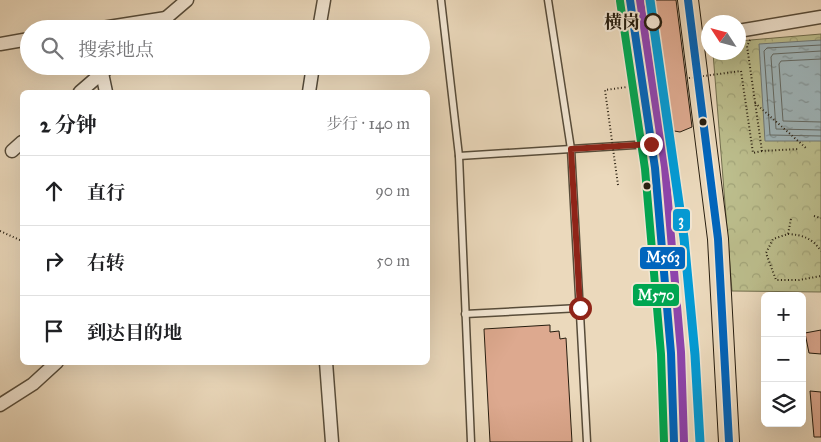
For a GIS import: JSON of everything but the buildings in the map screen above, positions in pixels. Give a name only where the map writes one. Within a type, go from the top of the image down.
[{"type":"highway","points":[[630,0],[651,144],[671,353],[674,442]]},
{"type":"highway","points":[[688,0],[718,239],[729,442]]},
{"type":"street","points":[[153,20],[166,18],[187,0]]},
{"type":"street","points":[[321,20],[324,0]]},
{"type":"street","points":[[746,31],[821,17]]},
{"type":"street","points":[[0,44],[20,41]]},
{"type":"street","points":[[82,90],[100,75]]},
{"type":"street","points":[[106,75],[106,90]]},
{"type":"street","points":[[310,90],[312,75]]},
{"type":"street","points":[[12,151],[20,144]]},
{"type":"street","points":[[0,405],[33,384],[54,365]]},
{"type":"street","points":[[326,365],[332,442]]},
{"type":"lane","points":[[441,0],[459,156],[471,442]]},
{"type":"lane","points":[[548,0],[571,149],[587,442]]},
{"type":"lane","points":[[459,156],[651,144]]},
{"type":"lane","points":[[466,314],[580,308]]},
{"type":"path","points":[[752,36],[747,46],[762,151]]},
{"type":"path","points":[[689,78],[741,71],[753,153],[799,149]]},
{"type":"path","points":[[618,186],[605,90],[657,83]]},
{"type":"path","points":[[755,103],[806,148]]},
{"type":"path","points":[[814,216],[821,218]]},
{"type":"path","points":[[788,234],[791,219]]},
{"type":"path","points":[[0,231],[20,239]]},
{"type":"path","points":[[821,251],[816,243],[803,235],[788,234],[773,239],[766,253],[776,280],[799,280],[821,276]]},
{"type":"green space","points":[[821,34],[821,292],[732,291],[714,60],[746,60],[746,40]]},
{"type":"water","points":[[821,40],[821,141],[765,141],[759,44]]},
{"type":"transit line","name":"M563","points":[[630,0],[655,168],[671,353],[674,442]]},
{"type":"transit line","points":[[640,0],[665,167],[681,352],[684,442]]},
{"type":"transit line","name":"3","points":[[650,0],[684,238],[695,355],[700,442]]},
{"type":"transit line","name":"M563","points":[[688,0],[718,239],[729,442]]},
{"type":"transit line","name":"M570","points":[[620,1],[645,169],[661,354],[664,442]]},
{"type":"place","name":"横岗","points":[[653,22]]},
{"type":"route","points":[[580,308],[571,149],[651,144]]}]
